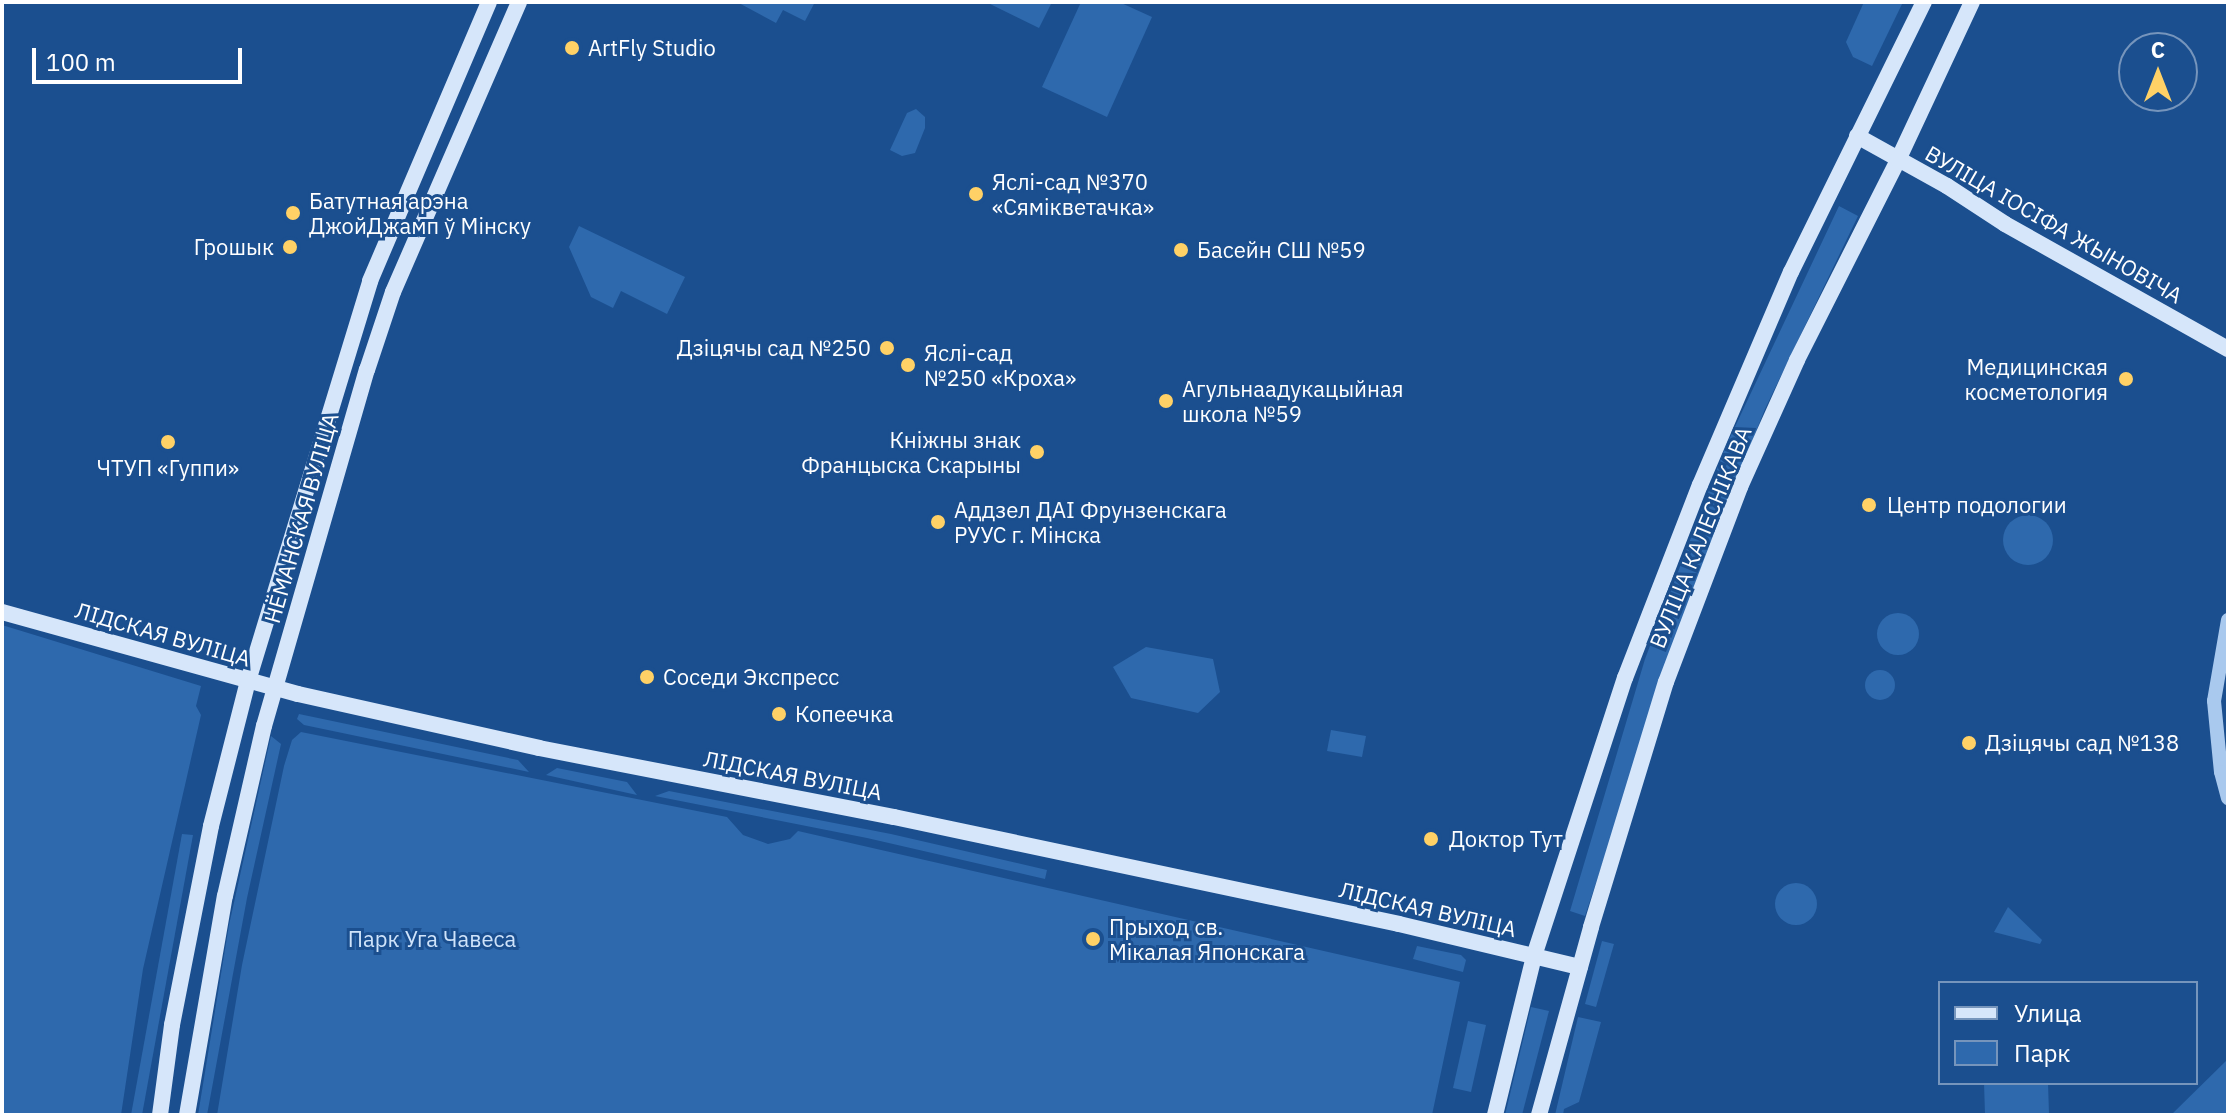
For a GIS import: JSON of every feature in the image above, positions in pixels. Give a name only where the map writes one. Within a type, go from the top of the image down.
[{"type":"main road","name":"НЁМАНСКАЯ ВУЛІЦА","points":[[160,1115],[172,1025],[211,826],[248,681],[370,281],[489,2]]},
{"type":"main road","name":"НЁМАНСКАЯ ВУЛІЦА","points":[[187,1115],[225,896],[275,688],[367,370],[393,292],[519,2]]},
{"type":"main road","name":"ВУЛІЦА КАЛЕСНІКАВА","points":[[1495,1115],[1534,956],[1625,678],[1700,485],[1791,272],[1924,2]]},
{"type":"main road","name":"ВУЛІЦА КАЛЕСНІКАВА","points":[[1539,1115],[1666,682],[1740,487],[1797,360],[1898,160],[1972,2]]},
{"type":"main road","name":"ВУЛІЦА ІОСІФА ЖЫНОВІЧА","points":[[1857,136],[1947,186],[2005,224],[2228,349]]},
{"type":"main road","points":[[415,175],[437,186]]},
{"type":"main road","name":"ЛІДСКАЯ ВУЛІЦА","points":[[2,612],[275,688],[539,748],[894,817],[1580,967]]},
{"type":"street","points":[[2228,620],[2214,701],[2221,772],[2228,798]]},
{"type":"green space","points":[[737,2],[815,2],[805,21],[783,10],[776,23]]},
{"type":"green space","points":[[986,2],[1052,2],[1039,28]]},
{"type":"green space","points":[[1081,2],[1119,2],[1152,17],[1107,117],[1042,87]]},
{"type":"green space","points":[[1864,2],[1903,2],[1872,66],[1853,57],[1846,42]]},
{"type":"green space","points":[[916,109],[925,117],[925,128],[915,153],[902,156],[890,150],[907,113]]},
{"type":"green space","points":[[1839,206],[1858,216],[1765,409],[1695,584],[1585,916],[1570,911],[1645,659],[1725,448]]},
{"type":"green space","points":[[579,226],[685,277],[667,314],[621,291],[613,308],[591,297],[569,247]]},
{"type":"green space","points":[[2028,515],[2046,522],[2053,540],[2046,558],[2028,565],[2010,558],[2003,540],[2010,522]]},
{"type":"green space","points":[[1898,613],[1913,619],[1919,634],[1913,649],[1898,655],[1883,649],[1877,634],[1883,619]]},
{"type":"green space","points":[[2,625],[201,686],[196,706],[201,715],[143,969],[121,1115],[2,1115]]},
{"type":"green space","points":[[1146,647],[1213,659],[1220,692],[1198,713],[1131,698],[1113,667]]},
{"type":"green space","points":[[1880,670],[1886,671],[1894,679],[1894,691],[1886,699],[1880,700],[1874,699],[1866,691],[1865,685],[1866,679],[1874,671]]},
{"type":"green space","points":[[299,714],[518,760],[529,772],[304,725],[297,719]]},
{"type":"green space","points":[[1331,730],[1366,736],[1362,757],[1327,751]]},
{"type":"green space","name":"Парк Уга Чавеса","points":[[301,732],[727,817],[743,835],[768,844],[790,839],[798,831],[1460,982],[1432,1115],[217,1115],[242,965],[284,766],[292,740]]},
{"type":"green space","points":[[271,736],[281,744],[247,898],[207,1115],[198,1115],[229,925]]},
{"type":"green space","points":[[557,768],[627,782],[637,795],[546,775]]},
{"type":"green space","points":[[669,791],[891,834],[1047,870],[1045,879],[867,838],[655,796]]},
{"type":"green space","points":[[182,834],[193,835],[142,1115],[131,1115]]},
{"type":"green space","points":[[1796,883],[1811,889],[1817,904],[1811,919],[1796,925],[1781,919],[1775,904],[1781,889]]},
{"type":"green space","points":[[2008,907],[2042,940],[2040,944],[1994,932]]},
{"type":"green space","points":[[1602,941],[1614,944],[1596,1007],[1585,1004]]},
{"type":"green space","points":[[1417,946],[1461,955],[1466,960],[1463,972],[1413,959]]},
{"type":"green space","points":[[1531,1007],[1549,1011],[1522,1115],[1505,1115]]},
{"type":"green space","points":[[1578,1017],[1601,1022],[1579,1102],[1564,1109],[1563,1115],[1555,1115]]},
{"type":"green space","points":[[1468,1021],[1486,1025],[1471,1092],[1453,1088]]},
{"type":"green space","points":[[2228,1059],[2228,1115],[2171,1115]]},
{"type":"green space","points":[[1984,1085],[2048,1085],[2049,1115],[1985,1115]]},
{"type":"place","name":"ArtFly Studio","points":[[572,48]]},
{"type":"place","name":"Яслі-сад №370 «Сямікветачка»","points":[[976,194]]},
{"type":"place","name":"Батутная арэна ДжойДжамп ў Мінску","points":[[293,213]]},
{"type":"place","name":"Грошык","points":[[290,247]]},
{"type":"place","name":"Басейн СШ №59","points":[[1181,250]]},
{"type":"place","name":"Дзіцячы сад №250","points":[[887,348]]},
{"type":"place","name":"Яслі-сад №250 «Кроха»","points":[[908,365]]},
{"type":"place","name":"Медицинская косметология","points":[[2126,379]]},
{"type":"place","name":"Агульнаадукацыйная школа №59","points":[[1166,401]]},
{"type":"place","name":"ЧТУП «Гуппи»","points":[[168,442]]},
{"type":"place","name":"Кніжны знак Францыска Скарыны","points":[[1037,452]]},
{"type":"place","name":"Центр подологии","points":[[1869,505]]},
{"type":"place","name":"Аддзел ДАІ Фрунзенскага РУУС г. Мінска","points":[[938,522]]},
{"type":"place","name":"Соседи Экспресс","points":[[647,677]]},
{"type":"place","name":"Копеечка","points":[[779,714]]},
{"type":"place","name":"Дзіцячы сад №138","points":[[1969,743]]},
{"type":"place","name":"Доктор Тут","points":[[1431,839]]},
{"type":"place","name":"Прыход св. Мікалая Японскага","points":[[1093,939]]}]
